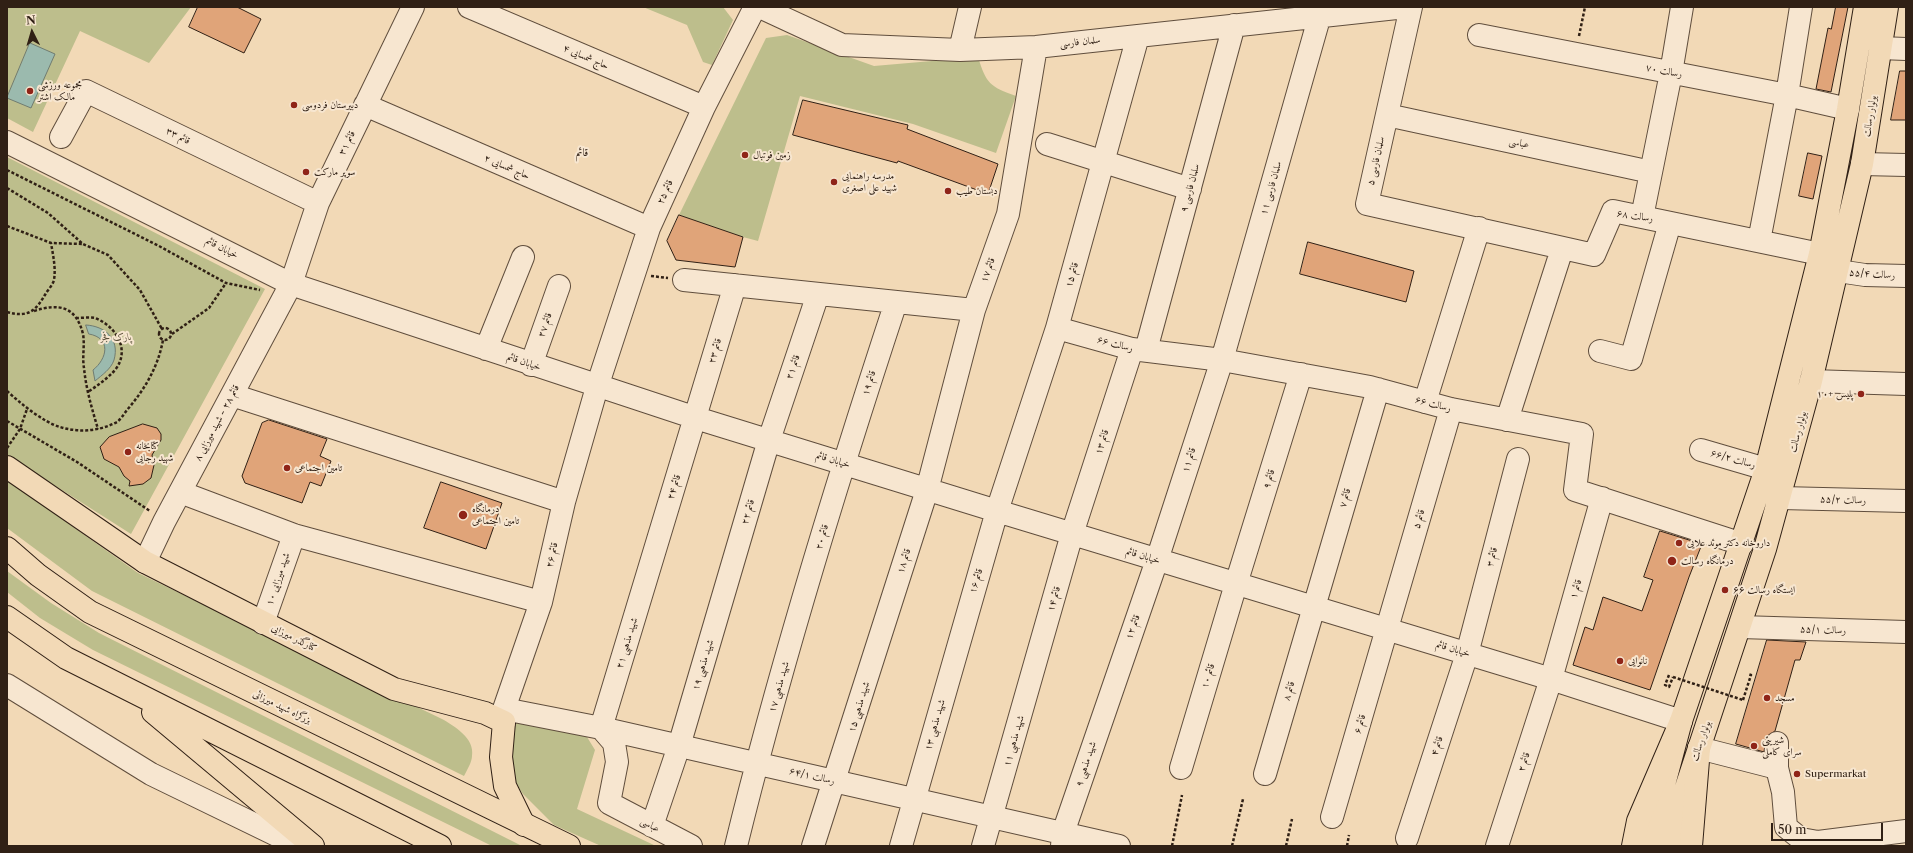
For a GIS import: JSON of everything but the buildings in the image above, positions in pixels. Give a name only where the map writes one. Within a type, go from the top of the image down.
[{"type":"main road","points":[[1650,846],[1653,826],[1681,721],[1742,544],[1766,469],[1820,254],[1848,109],[1865,7]]},
{"type":"main road","name":"بولوار رسالت","points":[[1670,846],[1672,830],[1740,627],[1781,498],[1838,271],[1862,164],[1887,7]]},
{"type":"main road","name":"کنارگذر میرزایی","points":[[7,467],[145,562],[394,689],[485,713],[504,716]]},
{"type":"main road","name":"بزرگراه شهید میرزائی","points":[[7,548],[38,575],[90,612],[569,846]]},
{"type":"main road","points":[[7,617],[66,658]]},
{"type":"main road","points":[[7,634],[66,658],[107,677],[119,685],[313,846]]},
{"type":"main road","points":[[119,685],[440,846]]},
{"type":"main road","points":[[504,716],[501,757],[505,786],[524,825]]},
{"type":"main road","points":[[1633,846],[1638,821],[1681,721]]},
{"type":"main road","points":[[1691,846],[1699,748]]},
{"type":"street","name":"قائم ۳۱","points":[[291,284],[318,203],[413,7]]},
{"type":"street","name":"حاج شمسایی ۴","points":[[469,7],[704,107]]},
{"type":"street","name":"قائم ۲۵","points":[[597,387],[649,228],[704,107],[755,7]]},
{"type":"street","name":"سلمان فارسی","points":[[760,7],[842,45],[960,50],[1036,47],[1406,7]]},
{"type":"street","points":[[960,50],[970,7]]},
{"type":"street","name":"سلمان فارسی ۵","points":[[1411,7],[1367,204],[1479,228]]},
{"type":"street","points":[[1642,217],[1672,73],[1682,7]]},
{"type":"street","points":[[1758,241],[1787,95],[1801,7]]},
{"type":"street","name":"سلمان فارسی ۱۱","points":[[1222,360],[1320,16]]},
{"type":"street","name":"سلمان فارسی ۹","points":[[1139,350],[1190,189],[1234,25]]},
{"type":"street","name":"رسالت ۷۰","points":[[1479,35],[1787,95],[1848,109]]},
{"type":"street","name":"قائم ۱۵","points":[[997,512],[1057,328],[1138,36]]},
{"type":"street","name":"قائم ۱۷","points":[[927,490],[974,310],[1008,214],[1036,47]]},
{"type":"street","points":[[1880,48],[1906,49]]},
{"type":"street","name":"قائم ۳۳","points":[[61,137],[86,91],[318,203]]},
{"type":"street","name":"حاج شمسایی ۲","points":[[365,105],[649,228]]},
{"type":"street","name":"عباسی","points":[[1387,114],[1651,172]]},
{"type":"street","name":"خیابان قائم","points":[[7,142],[291,284],[597,387],[997,512],[1551,678],[1681,721]]},
{"type":"street","points":[[1047,144],[1190,189]]},
{"type":"street","points":[[1862,164],[1906,165]]},
{"type":"street","name":"رسالت ۶۸","points":[[1479,228],[1594,256],[1613,211],[1820,254]]},
{"type":"street","points":[[1600,351],[1631,359],[1670,223]]},
{"type":"street","points":[[1425,402],[1479,228]]},
{"type":"street","points":[[1507,420],[1562,249]]},
{"type":"street","points":[[486,349],[523,257]]},
{"type":"street","name":"رسالت ۵۵/۴","points":[[1838,271],[1865,275],[1906,276]]},
{"type":"street","points":[[684,280],[974,310]]},
{"type":"street","name":"قائم ۲۸ - شهید میرزایی ۸","points":[[145,562],[164,522],[291,284]]},
{"type":"street","name":"قائم ۲۳","points":[[696,418],[735,285]]},
{"type":"street","name":"قائم ۲۷","points":[[532,365],[560,286]]},
{"type":"street","name":"قائم ۲۱","points":[[769,440],[818,294]]},
{"type":"street","name":"قائم ۱۹","points":[[843,464],[896,302]]},
{"type":"street","name":"رسالت ۶۶","points":[[1057,328],[1139,350],[1222,360],[1301,374],[1378,389],[1451,409],[1582,434],[1575,490],[1742,544]]},
{"type":"street","name":"قائم ۱۳","points":[[1072,534],[1139,350]]},
{"type":"street","name":"قائم ۱۱","points":[[1157,560],[1222,360]]},
{"type":"street","name":"قائم ۹","points":[[1236,584],[1301,374]]},
{"type":"street","points":[[1811,381],[1906,384]]},
{"type":"street","name":"قائم ۲۶","points":[[504,716],[541,602],[564,502],[597,387]]},
{"type":"street","name":"قائم ۷","points":[[1313,607],[1378,389]]},
{"type":"street","points":[[232,395],[564,502]]},
{"type":"street","name":"قائم ۵","points":[[1387,630],[1451,409]]},
{"type":"street","name":"قائم ۲۴","points":[[653,557],[696,418]]},
{"type":"street","name":"قائم ۲۲","points":[[727,584],[769,440]]},
{"type":"street","name":"رسالت ۶۶/۲","points":[[1701,450],[1766,469]]},
{"type":"street","name":"قائم ۳","points":[[1467,654],[1518,459]]},
{"type":"street","name":"قائم ۲۰","points":[[801,610],[843,464]]},
{"type":"street","name":"قائم ۱۸","points":[[882,632],[927,490]]},
{"type":"street","points":[[180,492],[294,535],[541,602]]},
{"type":"street","name":"قائم ۱","points":[[1551,678],[1602,498]]},
{"type":"street","name":"رسالت ۵۵/۲","points":[[1781,498],[1906,502]]},
{"type":"street","name":"قائم ۱۶","points":[[955,651],[997,512]]},
{"type":"street","name":"قائم ۱۴","points":[[1035,664],[1072,534]]},
{"type":"street","name":"شهید میرزایی ۱۰","points":[[263,623],[294,535]]},
{"type":"street","name":"شهید مذهبی ۲۱","points":[[601,728],[653,557]]},
{"type":"street","name":"قائم ۱۲","points":[[1109,695],[1157,560]]},
{"type":"street","name":"شهید مذهبی ۱۹","points":[[652,826],[679,746],[727,584]]},
{"type":"street","name":"قائم ۱۰","points":[[1181,768],[1236,584]]},
{"type":"street","name":"قائم ۸","points":[[1265,774],[1313,607]]},
{"type":"street","name":"شهید مذهبی ۱۷","points":[[736,846],[756,764],[801,610]]},
{"type":"street","name":"رسالت ۵۵/۱","points":[[1740,627],[1906,632]]},
{"type":"street","name":"قائم ۶","points":[[1332,817],[1387,630]]},
{"type":"street","name":"شهید مذهبی ۱۵","points":[[814,846],[882,632]]},
{"type":"street","name":"شهید مذهبی ۱۳","points":[[901,846],[955,651]]},
{"type":"street","name":"قائم ۴","points":[[1407,838],[1467,654]]},
{"type":"street","name":"شهید مذهبی ۱۱","points":[[983,846],[1035,664]]},
{"type":"street","name":"قائم ۲","points":[[1497,846],[1551,678]]},
{"type":"street","points":[[7,684],[151,774],[299,846]]},
{"type":"street","name":"شهید مذهبی ۹","points":[[1062,840],[1109,695]]},
{"type":"street","name":"رسالت ۶۴/۱","points":[[504,716],[601,728],[992,817],[1062,840],[1119,846]]},
{"type":"street","name":"عباسی","points":[[601,728],[614,742],[617,762],[609,803],[691,846]]},
{"type":"street","points":[[1776,743],[1776,768],[1783,792],[1786,827],[1801,839],[1818,842],[1906,832]]},
{"type":"street","points":[[1699,748],[1776,768]]},
{"type":"path","points":[[1576,54],[1586,7]]},
{"type":"path","points":[[7,170],[159,246],[226,283],[256,290],[265,289]]},
{"type":"path","points":[[7,188],[48,213],[83,244],[108,255],[140,290],[162,329]]},
{"type":"path","points":[[7,226],[51,243],[83,244]]},
{"type":"path","points":[[34,311],[54,281],[55,268],[51,243]]},
{"type":"path","points":[[633,274],[684,280]]},
{"type":"path","points":[[163,340],[171,338],[172,334],[209,308],[226,283]]},
{"type":"path","points":[[7,312],[19,316],[48,306],[61,307],[72,312],[83,336],[83,367],[98,429]]},
{"type":"path","points":[[76,318],[93,318],[108,325],[119,337],[122,352],[116,369],[104,381],[88,392]]},
{"type":"path","points":[[162,329],[165,327],[170,329],[172,334]]},
{"type":"path","points":[[162,329],[159,335],[163,340]]},
{"type":"path","points":[[7,391],[27,408],[60,427],[91,431],[98,429],[118,421],[135,401],[151,377],[160,354],[163,340]]},
{"type":"path","points":[[7,448],[20,429],[27,408]]},
{"type":"path","points":[[7,421],[77,462],[164,522]]},
{"type":"path","points":[[1669,675],[1666,686],[1669,687],[1673,677],[1743,700],[1751,675],[1748,674]]},
{"type":"path","points":[[1172,846],[1182,795]]},
{"type":"path","points":[[1232,846],[1243,799]]},
{"type":"path","points":[[1286,846],[1292,819]]},
{"type":"path","points":[[1346,846],[1349,835]]},
{"type":"green space","name":"مجموعه ورزشی مالک اشتر","points":[[7,7],[191,7],[149,63],[80,31],[33,132],[7,118]]},
{"type":"green space","points":[[643,7],[723,7],[733,20],[712,65],[703,62],[687,25]]},
{"type":"green space","points":[[787,35],[874,66],[978,57],[984,73],[990,83],[1000,90],[1016,96],[996,153],[913,124],[800,96],[758,241],[679,215],[766,38]]},
{"type":"green space","name":"پارک فجر","points":[[7,157],[265,289],[131,534],[7,455]]},
{"type":"green space","points":[[7,480],[138,573],[452,725],[467,738],[472,750],[471,761],[464,776],[92,591],[7,528]]},
{"type":"green space","points":[[7,571],[51,603],[99,633],[522,846],[492,846],[93,650],[40,618],[7,592]]},
{"type":"green space","points":[[518,720],[587,737],[595,750],[577,809],[656,846],[601,846],[554,825],[523,794],[515,782],[508,742]]},
{"type":"shaded area","points":[[30,43],[55,54],[31,108],[7,98]]},
{"type":"shaded area","points":[[86,325],[105,331],[113,340],[115,346],[113,363],[106,372],[95,381],[93,370],[102,360],[105,349],[101,340],[96,336],[89,334]]},
{"type":"place","name":"مجموعه ورزشی مالک اشتر","points":[[30,91]]},
{"type":"place","name":"دبیرستان فردوسی","points":[[294,105]]},
{"type":"place","name":"زمین فوتبال","points":[[745,155]]},
{"type":"place","name":"سوپر مارکت","points":[[306,172]]},
{"type":"place","name":"مدرسه راهنمایی شهید علی اصغری","points":[[834,182]]},
{"type":"place","name":"دبستان طیب","points":[[948,191]]},
{"type":"place","name":"پلیس +۱۰","points":[[1861,394]]},
{"type":"place","name":"کتابخانه شهید رجایی","points":[[128,452]]},
{"type":"place","name":"تامین اجتماعی","points":[[287,468]]},
{"type":"place","name":"درمانگاه تامین اجتماعی","points":[[463,515]]},
{"type":"place","name":"داروخانه دکتر موئد علایی","points":[[1679,543]]},
{"type":"place","name":"درمانگاه رسالت","points":[[1672,561]]},
{"type":"place","name":"ایستگاه رسالت ۶۶","points":[[1725,590]]},
{"type":"place","name":"نانوایی","points":[[1620,661]]},
{"type":"place","name":"مسجد","points":[[1767,698]]},
{"type":"place","name":"شیرینی سرای کاملی","points":[[1754,746]]},
{"type":"place","name":"Supermarkat","points":[[1797,774]]},
{"type":"district","name":"قائم","points":[[582,153]]}]
